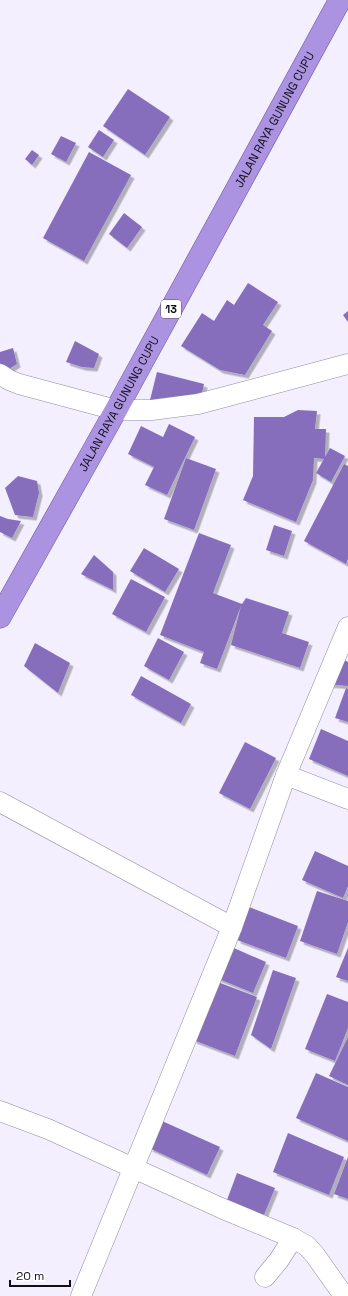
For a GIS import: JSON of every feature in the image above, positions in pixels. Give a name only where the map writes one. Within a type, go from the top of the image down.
[{"type":"highway","name":"JALAN RAYA GUNUNG CUPU","points":[[0,617],[116,410],[340,0]]},
{"type":"street","points":[[0,374],[19,384],[116,410],[152,410],[198,404],[348,364]]},
{"type":"street","points":[[81,1296],[232,927],[286,775],[348,627]]},
{"type":"street","points":[[286,775],[348,799]]},
{"type":"street","points":[[0,802],[232,927]]},
{"type":"street","points":[[0,1111],[48,1129],[221,1208],[293,1238],[307,1246],[342,1293]]},
{"type":"street","points":[[265,1277],[279,1260],[293,1238]]},
{"type":"building","points":[[128,89],[170,117],[145,155],[103,126]]},
{"type":"building","points":[[99,130],[114,140],[103,157],[88,147]]},
{"type":"building","points":[[61,136],[76,143],[66,162],[51,154]]},
{"type":"building","points":[[32,150],[39,155],[32,165],[25,159]]},
{"type":"building","points":[[89,152],[131,175],[84,261],[43,238]]},
{"type":"building","points":[[124,213],[142,227],[127,248],[109,234]]},
{"type":"building","points":[[248,283],[278,302],[263,325],[272,331],[245,375],[220,370],[181,346],[202,313],[214,321],[227,300],[234,305]]},
{"type":"building","points":[[348,311],[348,322],[343,315]]},
{"type":"building","points":[[75,341],[99,354],[94,368],[82,367],[66,362]]},
{"type":"building","points":[[13,348],[17,364],[6,371],[0,363],[0,352]]},
{"type":"building","points":[[157,372],[204,384],[201,397],[163,403],[150,400]]},
{"type":"building","points":[[298,410],[317,411],[315,429],[326,429],[325,459],[314,458],[313,480],[296,522],[243,500],[253,476],[254,417],[284,417]]},
{"type":"building","points":[[169,424],[195,437],[167,495],[145,485],[154,467],[128,454],[141,426],[163,437]]},
{"type":"building","points":[[330,448],[345,456],[331,482],[316,473]]},
{"type":"building","points":[[186,458],[216,469],[194,530],[164,519]]},
{"type":"building","points":[[344,464],[348,466],[348,559],[346,564],[304,541]]},
{"type":"building","points":[[18,476],[37,481],[39,493],[33,517],[15,515],[5,488]]},
{"type":"building","points":[[0,516],[21,521],[12,538],[0,532]]},
{"type":"building","points":[[274,525],[292,531],[284,556],[266,550]]},
{"type":"building","points":[[199,533],[231,545],[213,593],[242,604],[246,598],[289,612],[282,633],[309,642],[300,668],[231,645],[241,606],[217,669],[200,663],[204,652],[160,635]]},
{"type":"building","points":[[144,548],[179,569],[165,592],[130,571]]},
{"type":"building","points":[[94,555],[113,572],[113,590],[81,574]]},
{"type":"building","points":[[131,579],[165,597],[146,632],[112,614]]},
{"type":"building","points":[[158,638],[184,652],[169,680],[144,666]]},
{"type":"building","points":[[35,643],[70,663],[58,693],[24,666]]},
{"type":"building","points":[[341,658],[348,662],[348,686],[327,684]]},
{"type":"building","points":[[141,676],[191,704],[181,723],[131,695]]},
{"type":"building","points":[[346,688],[348,689],[348,722],[335,718]]},
{"type":"building","points":[[321,729],[348,741],[348,776],[309,759]]},
{"type":"building","points":[[245,742],[276,758],[250,809],[219,793]]},
{"type":"building","points":[[315,851],[348,866],[348,886],[343,898],[302,880]]},
{"type":"building","points":[[317,891],[348,901],[348,922],[337,954],[300,941]]},
{"type":"building","points":[[249,907],[298,926],[286,958],[237,940]]},
{"type":"building","points":[[227,945],[266,962],[253,993],[214,977]]},
{"type":"building","points":[[348,948],[348,981],[336,977]]},
{"type":"building","points":[[273,970],[296,978],[271,1049],[251,1035]]},
{"type":"building","points":[[215,981],[257,997],[235,1056],[193,1040]]},
{"type":"building","points":[[327,994],[348,1002],[348,1028],[335,1061],[305,1049]]},
{"type":"building","points":[[348,1037],[348,1085],[329,1076]]},
{"type":"building","points":[[316,1073],[348,1087],[348,1141],[296,1118]]},
{"type":"building","points":[[162,1121],[220,1147],[207,1175],[149,1148]]},
{"type":"building","points":[[288,1133],[344,1157],[329,1195],[273,1172]]},
{"type":"building","points":[[348,1157],[348,1199],[334,1194]]},
{"type":"building","points":[[237,1173],[275,1188],[264,1215],[227,1200]]}]
